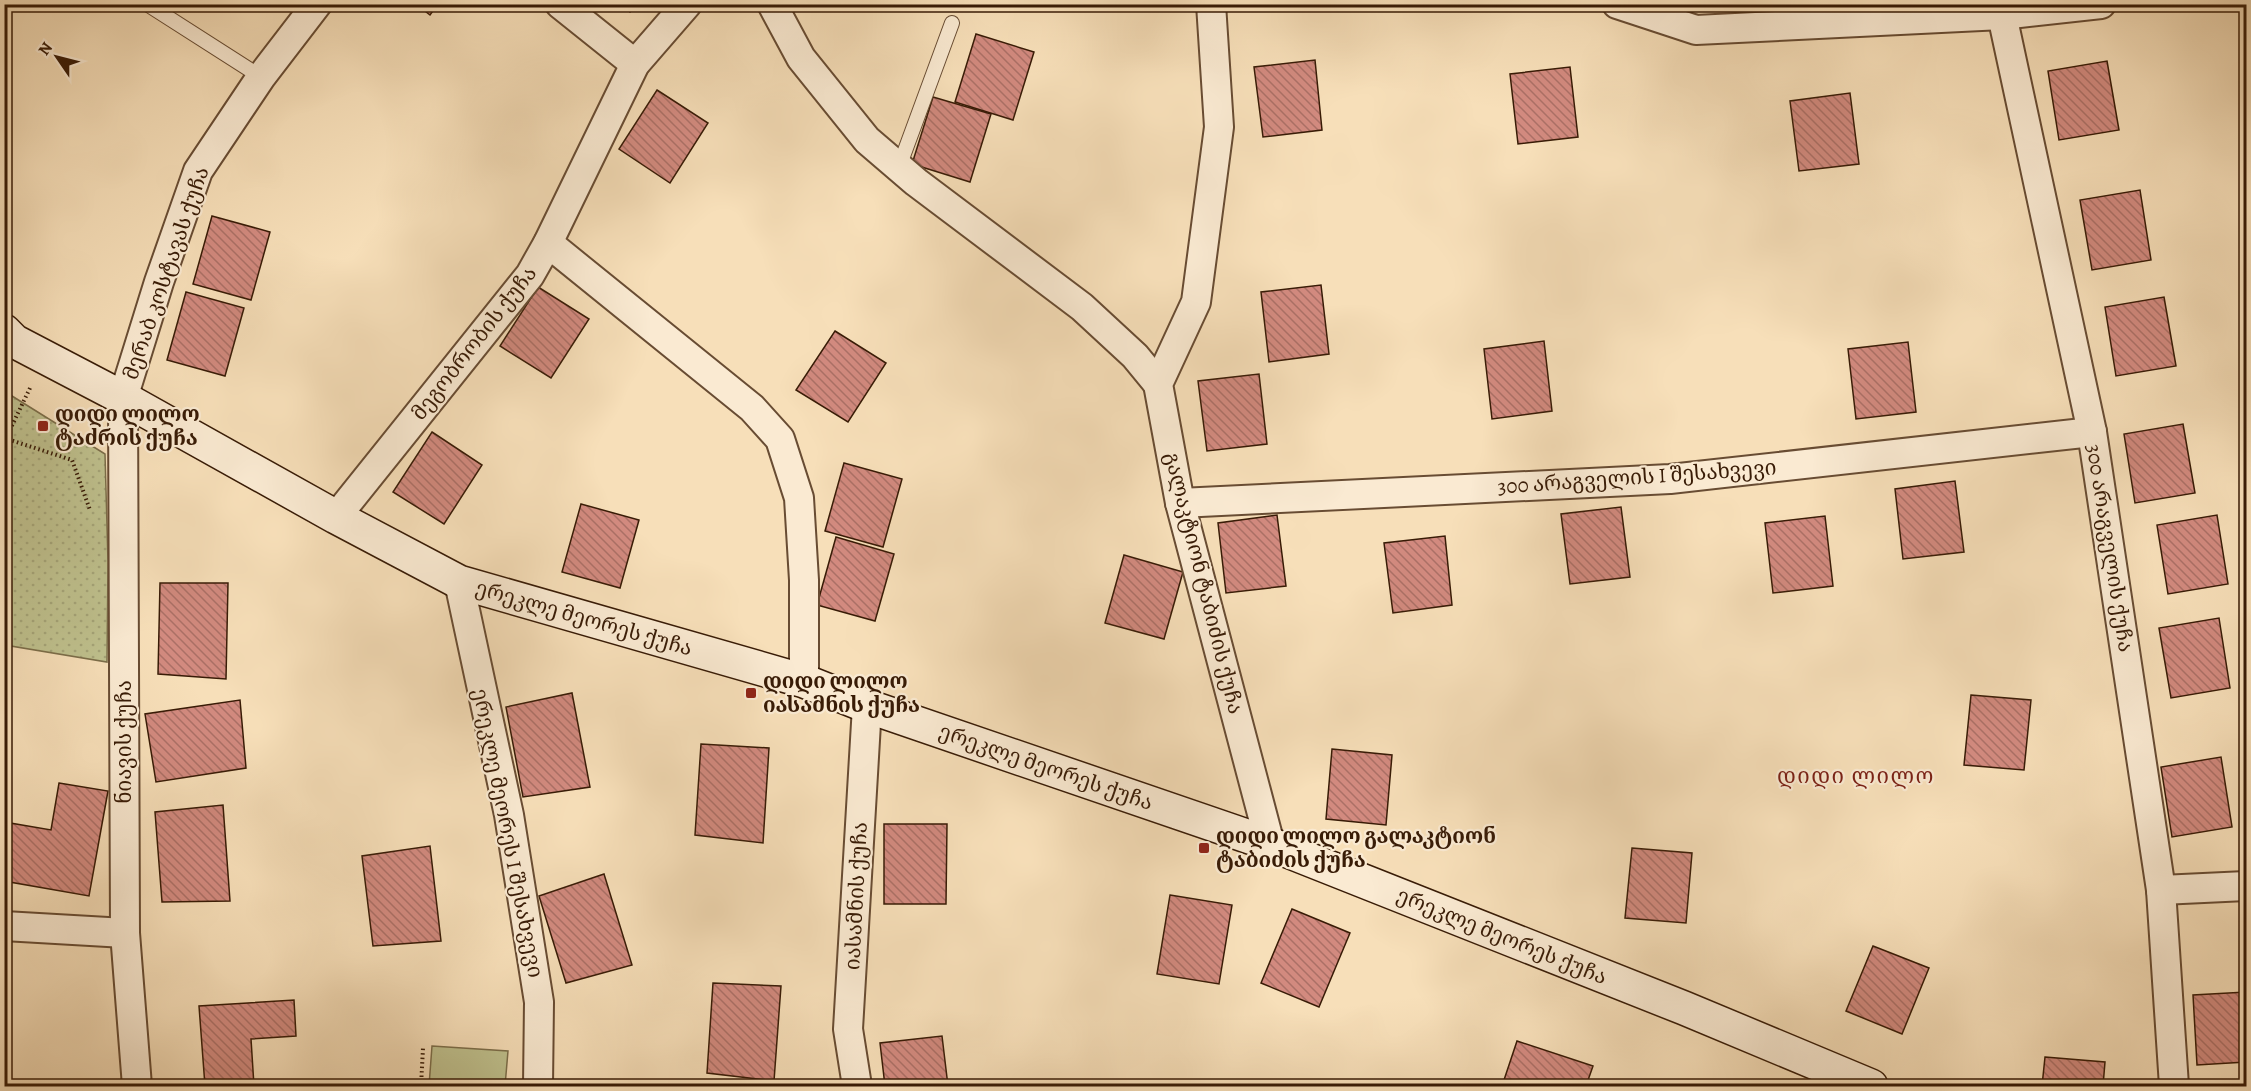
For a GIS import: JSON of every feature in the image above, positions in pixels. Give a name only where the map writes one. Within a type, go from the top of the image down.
[{"type":"street","name":"მერაბ კოსტავას ქუჩა","points":[[123,398],[159,282],[198,171],[261,77],[317,4]]},
{"type":"street","points":[[560,4],[635,64]]},
{"type":"street","name":"მეგობრობის ქუჩა","points":[[336,517],[530,275],[548,243],[635,64],[687,4]]},
{"type":"street","points":[[772,4],[801,58],[867,140],[898,167],[1082,307],[1135,356],[1158,384],[1196,302],[1219,127],[1211,4]]},
{"type":"street","points":[[1617,4],[1696,30],[2002,15],[2101,4]]},
{"type":"street","name":"300 არაგველის ქუჩა","points":[[2002,15],[2092,432],[2162,890],[2174,1086]]},
{"type":"street","points":[[548,243],[752,408],[780,439],[799,498],[804,580],[804,681]]},
{"type":"street","name":"ერეკლე მეორეს ქუჩა","points":[[4,331],[14,341],[459,582],[804,681],[867,706],[1270,844],[1684,1008],[1871,1086]]},
{"type":"street","name":"გალაკტიონ ტაბიძის ქუჩა","points":[[1158,384],[1179,503],[1270,844]]},
{"type":"street","name":"ნიავის ქუჩა","points":[[123,398],[125,933],[137,1086]]},
{"type":"street","name":"300 არაგველის I შესახვევი","points":[[1179,503],[1670,479],[2092,432]]},
{"type":"street","name":"ერეკლე მეორეს I შესახვევი","points":[[459,582],[509,816],[539,1002],[538,1086]]},
{"type":"street","name":"იასამნის ქუჩა","points":[[857,1086],[848,1029],[867,706]]},
{"type":"street","points":[[2162,890],[2247,886]]},
{"type":"street","points":[[4,926],[125,933]]},
{"type":"lane","points":[[147,4],[261,77]]},
{"type":"lane","points":[[898,167],[952,23]]},
{"type":"path","points":[[45,357],[5,438],[72,460],[90,510],[123,515]]},
{"type":"path","points":[[421,1086],[423,1048]]},
{"type":"green space","points":[[4,391],[105,454],[108,562],[107,662],[5,645]]},
{"type":"green space","points":[[432,1046],[508,1051],[505,1086],[429,1086]]},
{"type":"building","points":[[416,4],[438,4],[430,15]]},
{"type":"building","points":[[620,4],[636,4],[630,12]]},
{"type":"building","points":[[976,34],[1034,52],[1013,120],[955,102]]},
{"type":"building","points":[[1315,60],[1322,130],[1263,137],[1254,67]]},
{"type":"building","points":[[2107,61],[2119,130],[2059,140],[2048,71]]},
{"type":"building","points":[[1570,67],[1578,137],[1518,144],[1510,74]]},
{"type":"building","points":[[657,90],[708,123],[670,183],[619,149]]},
{"type":"building","points":[[1850,93],[1859,164],[1799,171],[1790,101]]},
{"type":"building","points":[[933,97],[991,114],[970,182],[912,164]]},
{"type":"building","points":[[2140,190],[2151,260],[2092,270],[2080,200]]},
{"type":"building","points":[[212,216],[270,232],[251,300],[193,284]]},
{"type":"building","points":[[1321,285],[1329,354],[1269,362],[1261,292]]},
{"type":"building","points":[[538,287],[589,319],[551,378],[500,346]]},
{"type":"building","points":[[186,292],[244,308],[225,376],[167,360]]},
{"type":"building","points":[[2164,297],[2176,366],[2116,376],[2105,307]]},
{"type":"building","points":[[835,331],[886,363],[848,422],[796,390]]},
{"type":"building","points":[[1544,341],[1552,411],[1492,419],[1484,349]]},
{"type":"building","points":[[1908,342],[1916,412],[1856,419],[1848,349]]},
{"type":"building","points":[[1259,374],[1267,444],[1207,451],[1198,381]]},
{"type":"building","points":[[2183,424],[2195,493],[2135,503],[2124,434]]},
{"type":"building","points":[[432,432],[482,465],[444,524],[393,492]]},
{"type":"building","points":[[844,463],[902,479],[883,547],[825,531]]},
{"type":"building","points":[[1955,481],[1964,552],[1903,559],[1895,489]]},
{"type":"building","points":[[581,504],[639,520],[620,588],[562,572]]},
{"type":"building","points":[[1621,507],[1630,577],[1570,584],[1561,514]]},
{"type":"building","points":[[1277,515],[1286,586],[1226,593],[1218,523]]},
{"type":"building","points":[[2217,515],[2228,584],[2168,594],[2157,525]]},
{"type":"building","points":[[1825,516],[1833,586],[1773,593],[1765,523]]},
{"type":"building","points":[[1445,536],[1452,605],[1393,613],[1384,543]]},
{"type":"building","points":[[836,537],[894,554],[875,621],[817,605]]},
{"type":"building","points":[[1124,555],[1183,572],[1164,639],[1105,623]]},
{"type":"building","points":[[160,583],[228,583],[226,679],[158,674]]},
{"type":"building","points":[[2219,618],[2230,688],[2171,698],[2159,628]]},
{"type":"building","points":[[572,693],[590,787],[523,797],[506,707]]},
{"type":"building","points":[[1971,695],[2031,700],[2024,770],[1964,765]]},
{"type":"building","points":[[240,700],[246,768],[156,782],[145,714]]},
{"type":"building","points":[[701,744],[769,748],[763,843],[695,835]]},
{"type":"building","points":[[1332,749],[1392,755],[1386,825],[1326,819]]},
{"type":"building","points":[[2221,757],[2232,827],[2172,837],[2161,767]]},
{"type":"building","points":[[59,783],[108,791],[89,896],[4,881],[4,822],[51,830]]},
{"type":"building","points":[[223,805],[230,901],[162,902],[155,812]]},
{"type":"building","points":[[884,824],[947,824],[946,904],[884,904]]},
{"type":"building","points":[[430,846],[441,941],[373,946],[362,856]]},
{"type":"building","points":[[1632,848],[1692,853],[1686,923],[1625,918]]},
{"type":"building","points":[[604,874],[632,965],[566,983],[539,896]]},
{"type":"building","points":[[1170,895],[1232,905],[1219,984],[1157,974]]},
{"type":"building","points":[[1292,909],[1350,933],[1319,1007],[1261,983]]},
{"type":"building","points":[[1873,946],[1929,968],[1902,1034],[1846,1011]]},
{"type":"building","points":[[713,983],[781,986],[774,1081],[707,1073]]},
{"type":"building","points":[[2246,992],[2246,1062],[2197,1065],[2193,995]]},
{"type":"building","points":[[294,1000],[296,1036],[251,1039],[254,1086],[205,1086],[199,1006]]},
{"type":"building","points":[[942,1036],[948,1086],[885,1086],[880,1043]]},
{"type":"building","points":[[1517,1041],[1593,1066],[1586,1086],[1502,1086]]},
{"type":"building","points":[[2045,1057],[2105,1062],[2103,1086],[2042,1086]]},
{"type":"place","name":"დიდი ლილო ტაძრის ქუჩა","points":[[43,426]]},
{"type":"place","name":"დიდი ლილო იასამნის ქუჩა","points":[[751,693]]},
{"type":"place","name":"დიდი ლილო გალაკტიონ ტაბიძის ქუჩა","points":[[1204,848]]},
{"type":"district","name":"დიდი ლილო","points":[[1856,776]]}]
